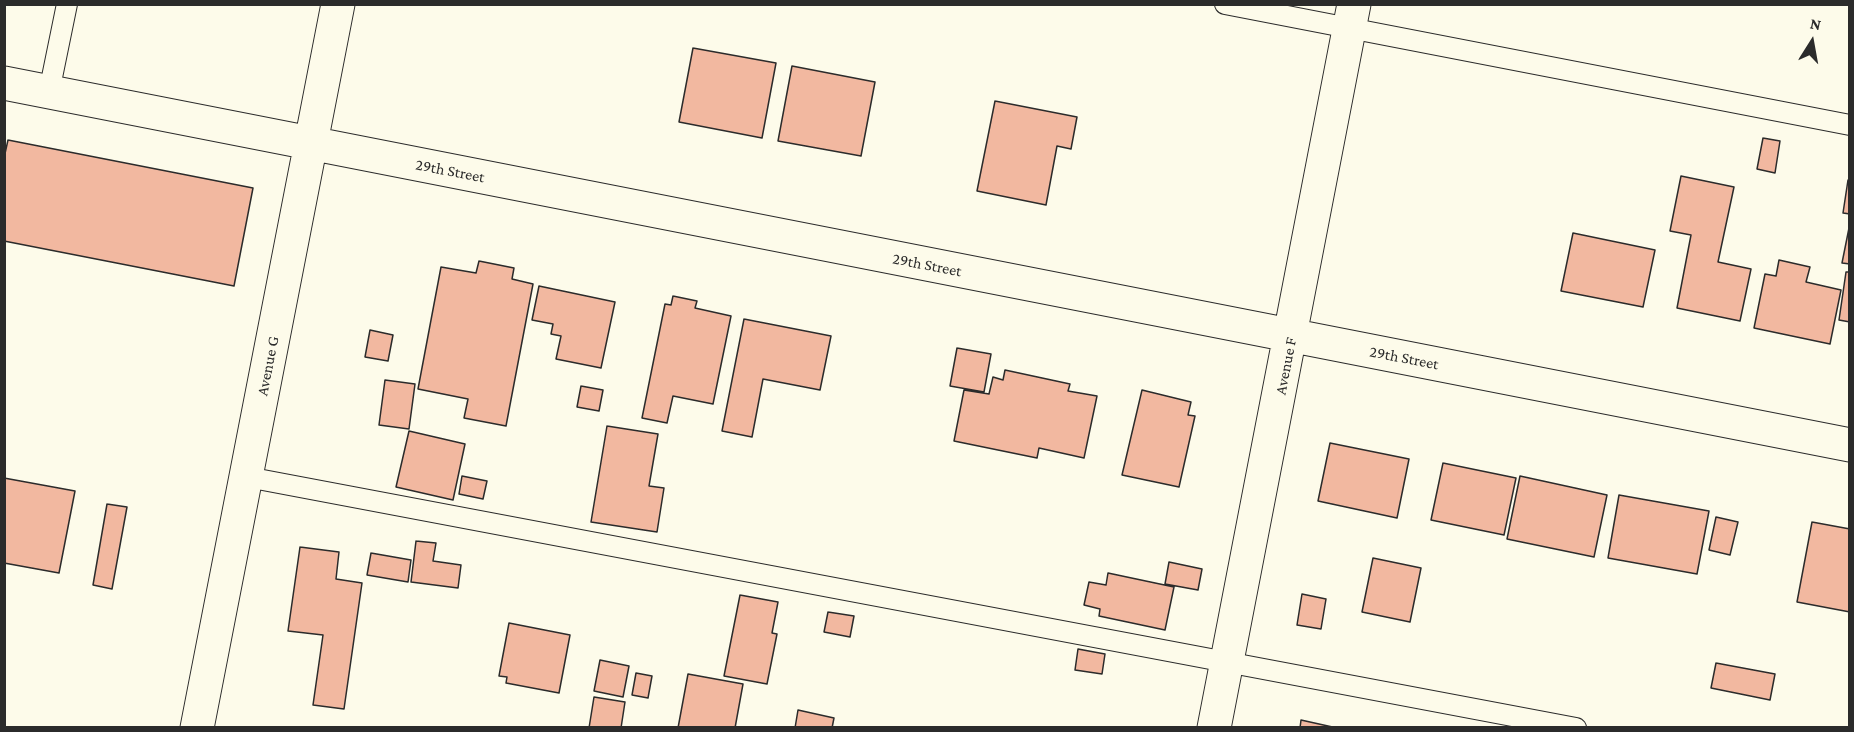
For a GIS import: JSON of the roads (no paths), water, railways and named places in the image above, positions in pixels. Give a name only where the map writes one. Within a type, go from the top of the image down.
[{"type":"street","name":"Avenue G","points":[[197,728],[338,4]]},
{"type":"street","name":"Avenue F","points":[[1214,728],[1292,337],[1351,17]]},
{"type":"street","name":"29th Street","points":[[4,83],[1850,445]]},
{"type":"lane","points":[[49,92],[67,4]]},
{"type":"lane","points":[[1224,4],[1351,17],[1850,125]]},
{"type":"lane","points":[[247,477],[1576,728]]}]
